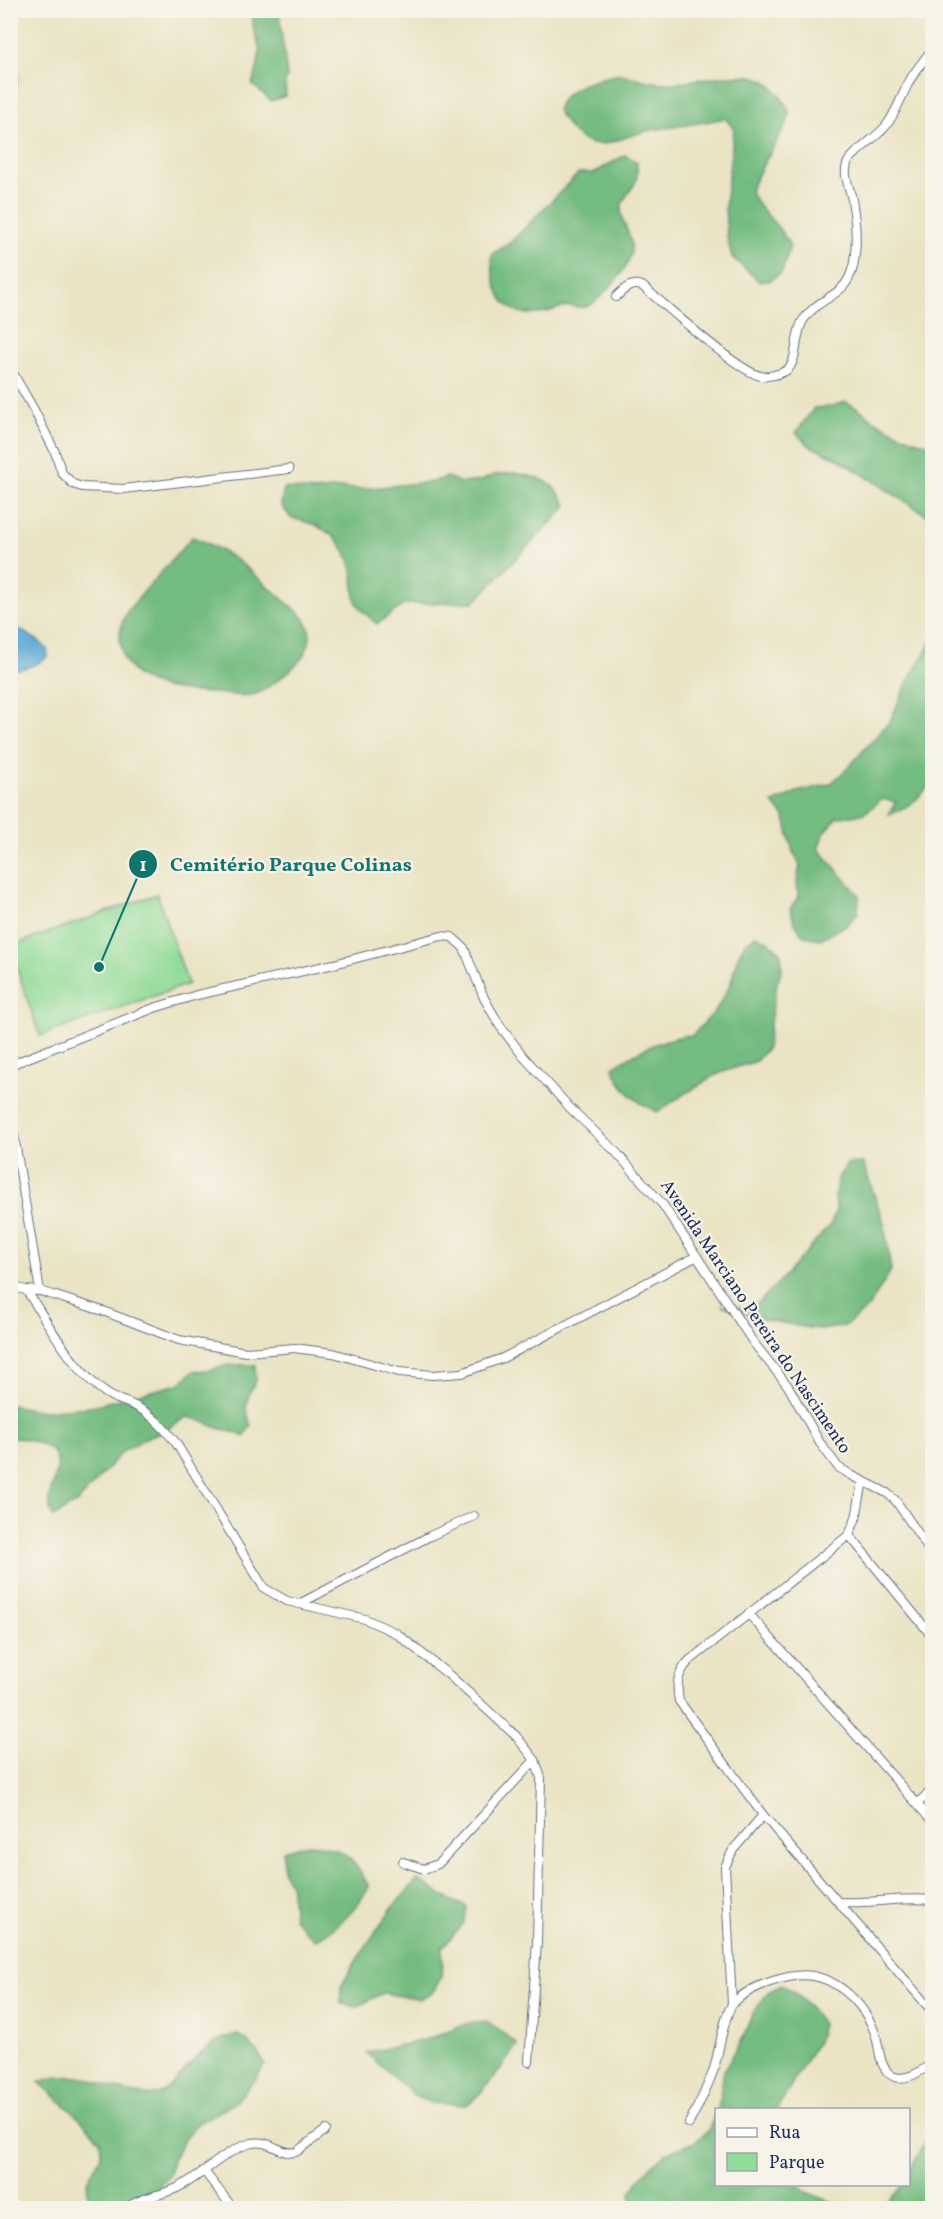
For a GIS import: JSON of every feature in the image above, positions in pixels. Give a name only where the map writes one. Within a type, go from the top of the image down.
[{"type":"street","points":[[616,297],[630,285],[642,286],[713,345],[748,370],[761,376],[774,375],[786,370],[792,364],[800,327],[804,319],[848,282],[852,273],[855,253],[855,222],[846,172],[848,162],[885,127],[897,110],[909,81],[933,49]]},
{"type":"street","points":[[10,368],[40,420],[62,473],[73,484],[82,487],[123,489],[289,469]]},
{"type":"street","name":"Avenida Marciano Pereira do Nascimento","points":[[10,1065],[154,1008],[197,995],[334,964],[441,936],[452,937],[464,948],[484,998],[500,1026],[523,1056],[570,1108],[647,1185],[753,1342],[788,1386],[820,1443],[838,1467],[887,1493],[896,1501],[933,1554]]},
{"type":"street","points":[[10,1112],[40,1291]]},
{"type":"street","points":[[10,1286],[40,1291],[151,1328],[179,1340],[246,1352],[294,1348],[333,1353],[399,1372],[433,1375],[462,1373],[502,1358],[697,1256]]},
{"type":"street","points":[[26,1290],[89,1380],[113,1399],[133,1405],[149,1414],[163,1426],[176,1443],[264,1588],[287,1601],[364,1619],[396,1633],[449,1675],[516,1736],[535,1760],[541,1778],[537,1942],[529,2062]]},
{"type":"street","points":[[863,1481],[856,1518],[849,1535],[689,1661],[680,1671],[676,1688],[679,1701],[762,1815],[933,2012]]},
{"type":"street","points":[[299,1604],[430,1536],[474,1516]]},
{"type":"street","points":[[849,1535],[933,1636]]},
{"type":"street","points":[[749,1614],[933,1821]]},
{"type":"street","points":[[404,1862],[424,1869],[438,1864],[535,1760]]},
{"type":"street","points":[[918,1803],[933,1790]]},
{"type":"street","points":[[689,2123],[705,2094],[732,2004],[725,1867],[733,1850],[762,1815]]},
{"type":"street","points":[[839,1902],[913,1898],[933,1900]]},
{"type":"street","points":[[732,2004],[761,1985],[775,1979],[795,1976],[818,1977],[843,1990],[866,2014],[876,2033],[882,2061],[888,2073],[898,2078],[912,2076],[933,2064]]},
{"type":"street","points":[[126,2208],[140,2200],[181,2186],[237,2149],[253,2143],[264,2143],[287,2152],[296,2152],[326,2130]]},
{"type":"street","points":[[204,2171],[233,2208]]},
{"type":"green space","points":[[249,11],[279,11],[287,78],[285,81],[286,96],[271,101],[252,84],[260,50]]},
{"type":"green space","points":[[10,40],[18,75],[11,125],[10,125]]},
{"type":"green space","points":[[622,74],[647,81],[666,83],[729,76],[751,76],[764,80],[778,94],[790,115],[750,191],[790,246],[782,272],[769,281],[759,281],[732,257],[727,238],[725,206],[734,129],[725,118],[657,129],[602,144],[591,143],[580,138],[569,128],[557,110],[564,97],[583,84]]},
{"type":"green space","points":[[625,155],[637,162],[637,179],[622,205],[621,212],[630,238],[631,253],[628,262],[610,287],[586,307],[569,306],[533,314],[522,313],[505,303],[493,275],[492,254],[510,243],[579,173],[594,173]]},
{"type":"green space","points":[[845,402],[895,432],[932,445],[932,517],[837,458],[810,446],[796,433],[814,408],[829,407]]},
{"type":"green space","points":[[514,473],[546,481],[556,490],[567,506],[474,602],[405,604],[377,624],[363,612],[357,603],[350,563],[340,543],[324,530],[291,518],[281,505],[284,488],[315,491],[341,488],[359,489],[431,482],[447,477],[461,483]]},
{"type":"green space","points":[[192,537],[230,555],[305,620],[310,640],[302,658],[287,673],[259,693],[240,696],[158,686],[134,672],[126,662],[120,637],[126,614]]},
{"type":"green space","points":[[932,641],[932,782],[918,798],[902,809],[889,814],[896,802],[881,799],[862,814],[838,817],[825,832],[818,848],[859,895],[858,913],[847,925],[820,939],[804,936],[795,924],[790,909],[798,897],[797,881],[800,865],[793,852],[785,818],[773,803],[797,792],[830,784],[845,771],[890,721],[909,679]]},
{"type":"green space","points":[[157,894],[188,984],[40,1036],[11,946]]},
{"type":"green space","points":[[756,935],[769,942],[781,953],[782,969],[777,983],[767,1048],[756,1061],[712,1077],[658,1112],[644,1105],[625,1089],[613,1067],[651,1046],[682,1036],[693,1035],[716,1010],[730,986],[738,956],[745,943]]},
{"type":"green space","points":[[863,1163],[884,1223],[891,1270],[869,1307],[845,1326],[827,1329],[762,1319],[721,1305],[753,1308],[783,1278],[831,1224],[836,1210],[835,1194],[838,1178],[847,1164]]},
{"type":"green space","points":[[229,1365],[255,1365],[256,1381],[249,1393],[246,1409],[251,1425],[244,1437],[187,1417],[122,1452],[78,1502],[53,1517],[49,1506],[49,1496],[57,1472],[55,1456],[49,1449],[38,1443],[21,1438],[11,1438],[11,1405],[43,1411],[88,1407],[179,1384],[194,1371]]},
{"type":"green space","points":[[307,1844],[329,1847],[345,1855],[358,1868],[369,1887],[346,1918],[315,1940],[294,1918],[290,1884],[283,1871],[283,1851]]},
{"type":"green space","points":[[417,1880],[467,1907],[464,1923],[442,1948],[443,1964],[440,1980],[433,1992],[419,1999],[383,1993],[356,2007],[341,2004],[341,1986],[356,1961],[392,1908]]},
{"type":"green space","points":[[782,1985],[805,2002],[822,2024],[817,2042],[778,2108],[718,2108],[724,2071],[744,2036],[751,2016],[769,1991]]},
{"type":"green space","points":[[486,2021],[517,2044],[495,2077],[467,2105],[431,2103],[415,2096],[367,2053],[427,2039],[469,2023]]},
{"type":"green space","points":[[236,2034],[248,2041],[265,2063],[258,2076],[236,2101],[198,2123],[187,2135],[172,2160],[169,2176],[140,2208],[94,2208],[88,2196],[87,2181],[101,2156],[100,2140],[39,2082],[61,2077],[78,2077],[133,2093],[153,2095],[168,2089],[207,2048]]},
{"type":"green space","points":[[715,2115],[715,2186],[799,2186],[806,2192],[848,2208],[632,2208],[631,2193],[651,2166],[666,2153],[695,2142],[708,2131]]},
{"type":"green space","points":[[932,2129],[932,2208],[882,2208],[902,2186],[910,2186],[910,2170]]},
{"type":"water","points":[[15,627],[39,641],[47,649],[48,656],[31,666],[11,670],[11,628]]},
{"type":"place","name":"Cemitério Parque Colinas","points":[[99,967]]}]
